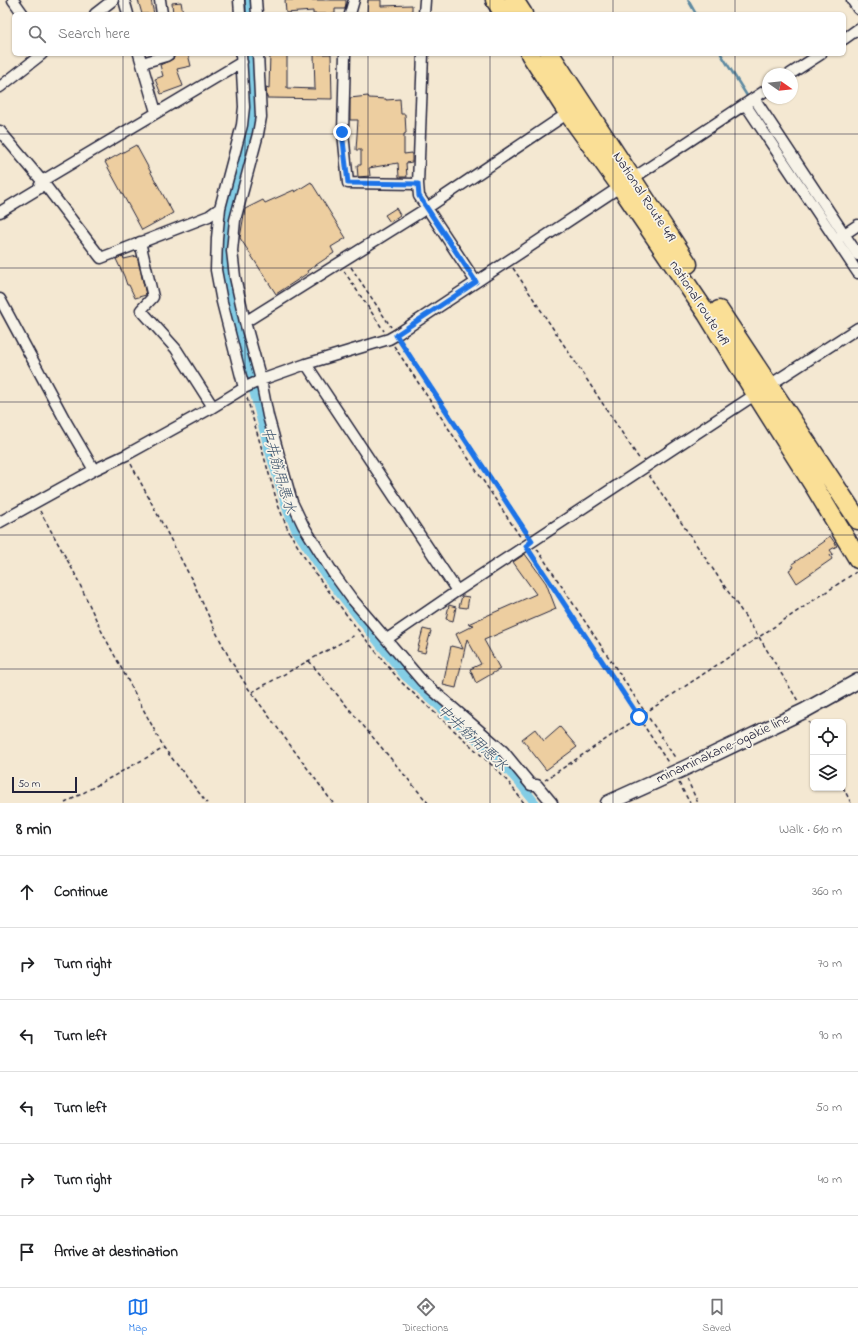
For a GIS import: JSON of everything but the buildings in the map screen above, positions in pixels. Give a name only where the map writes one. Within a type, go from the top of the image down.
[{"type":"highway","points":[[495,0],[503,12]]},
{"type":"highway","points":[[514,0],[522,12]]},
{"type":"highway","name":"national route 419","points":[[531,56],[568,113],[626,183]]},
{"type":"highway","name":"National Route 419","points":[[551,56],[626,183],[762,390],[858,520]]},
{"type":"highway","points":[[762,390],[858,559]]},
{"type":"main road","name":"minaminakane-ogakie line","points":[[608,803],[679,771],[804,711],[858,681]]},
{"type":"street","points":[[13,0],[22,12]]},
{"type":"street","points":[[98,12],[113,0]]},
{"type":"street","points":[[124,0],[127,12]]},
{"type":"street","points":[[160,0],[162,12]]},
{"type":"street","points":[[239,0],[240,12]]},
{"type":"street","points":[[256,0],[257,12]]},
{"type":"street","points":[[351,12],[354,0]]},
{"type":"street","points":[[424,12],[425,0]]},
{"type":"street","points":[[852,0],[858,9]]},
{"type":"street","points":[[846,38],[858,29]]},
{"type":"street","points":[[0,87],[39,56]]},
{"type":"street","points":[[156,112],[141,58],[166,56]]},
{"type":"street","points":[[258,56],[261,117],[258,134],[235,220],[232,251],[235,277],[244,322],[261,380],[268,416],[282,471],[292,502],[303,525],[333,573],[352,599],[422,681],[503,751],[531,785],[537,784],[552,803]]},
{"type":"street","points":[[345,56],[342,132],[348,183],[418,184]]},
{"type":"street","points":[[423,56],[418,184],[419,196],[476,282]]},
{"type":"street","points":[[798,69],[818,56]]},
{"type":"street","points":[[0,212],[38,189],[42,181],[242,58]]},
{"type":"street","points":[[242,58],[242,125],[220,208],[216,270],[222,302],[244,388]]},
{"type":"street","points":[[0,522],[94,470],[126,455],[213,407],[244,388],[261,380],[306,364],[393,337],[762,93]]},
{"type":"street","points":[[749,101],[840,237],[858,272]]},
{"type":"street","points":[[244,322],[426,208],[568,113]]},
{"type":"street","points":[[0,131],[42,181],[101,258],[209,216],[220,208]]},
{"type":"street","points":[[228,180],[245,185]]},
{"type":"street","points":[[840,237],[858,225]]},
{"type":"street","points":[[840,237],[858,255]]},
{"type":"street","points":[[140,242],[153,298],[141,310],[176,348],[213,407]]},
{"type":"street","points":[[0,298],[66,422],[94,470]]},
{"type":"street","points":[[387,639],[644,467],[858,328]]},
{"type":"street","points":[[306,364],[457,591]]},
{"type":"path","points":[[509,260],[644,467],[759,637],[810,723]]},
{"type":"path","points":[[342,261],[529,543],[646,713],[698,803]]},
{"type":"path","points":[[342,261],[529,543],[639,717],[679,771],[690,803]]},
{"type":"path","points":[[126,455],[194,582],[215,630],[231,661],[312,776],[333,803]]},
{"type":"path","points":[[35,502],[75,574],[101,630],[164,748],[207,803]]},
{"type":"path","points":[[537,784],[858,571]]},
{"type":"path","points":[[252,692],[355,635]]},
{"type":"path","points":[[309,661],[428,803]]},
{"type":"path","points":[[65,803],[164,748]]},
{"type":"path","points":[[845,791],[851,803]]},
{"type":"waterway","name":"中井筋用悪水","points":[[247,0],[248,12]]},
{"type":"waterway","points":[[688,0],[695,12]]},
{"type":"waterway","name":"中井筋用悪水","points":[[250,56],[253,113],[250,135],[225,226],[223,250],[225,277],[269,450],[288,512],[296,530],[326,576],[405,676],[499,760],[535,803]]},
{"type":"waterway","points":[[722,56],[749,99]]},
{"type":"route","points":[[342,132],[348,183],[418,184],[419,196],[476,282],[396,335],[532,541],[526,546],[639,717]]}]
